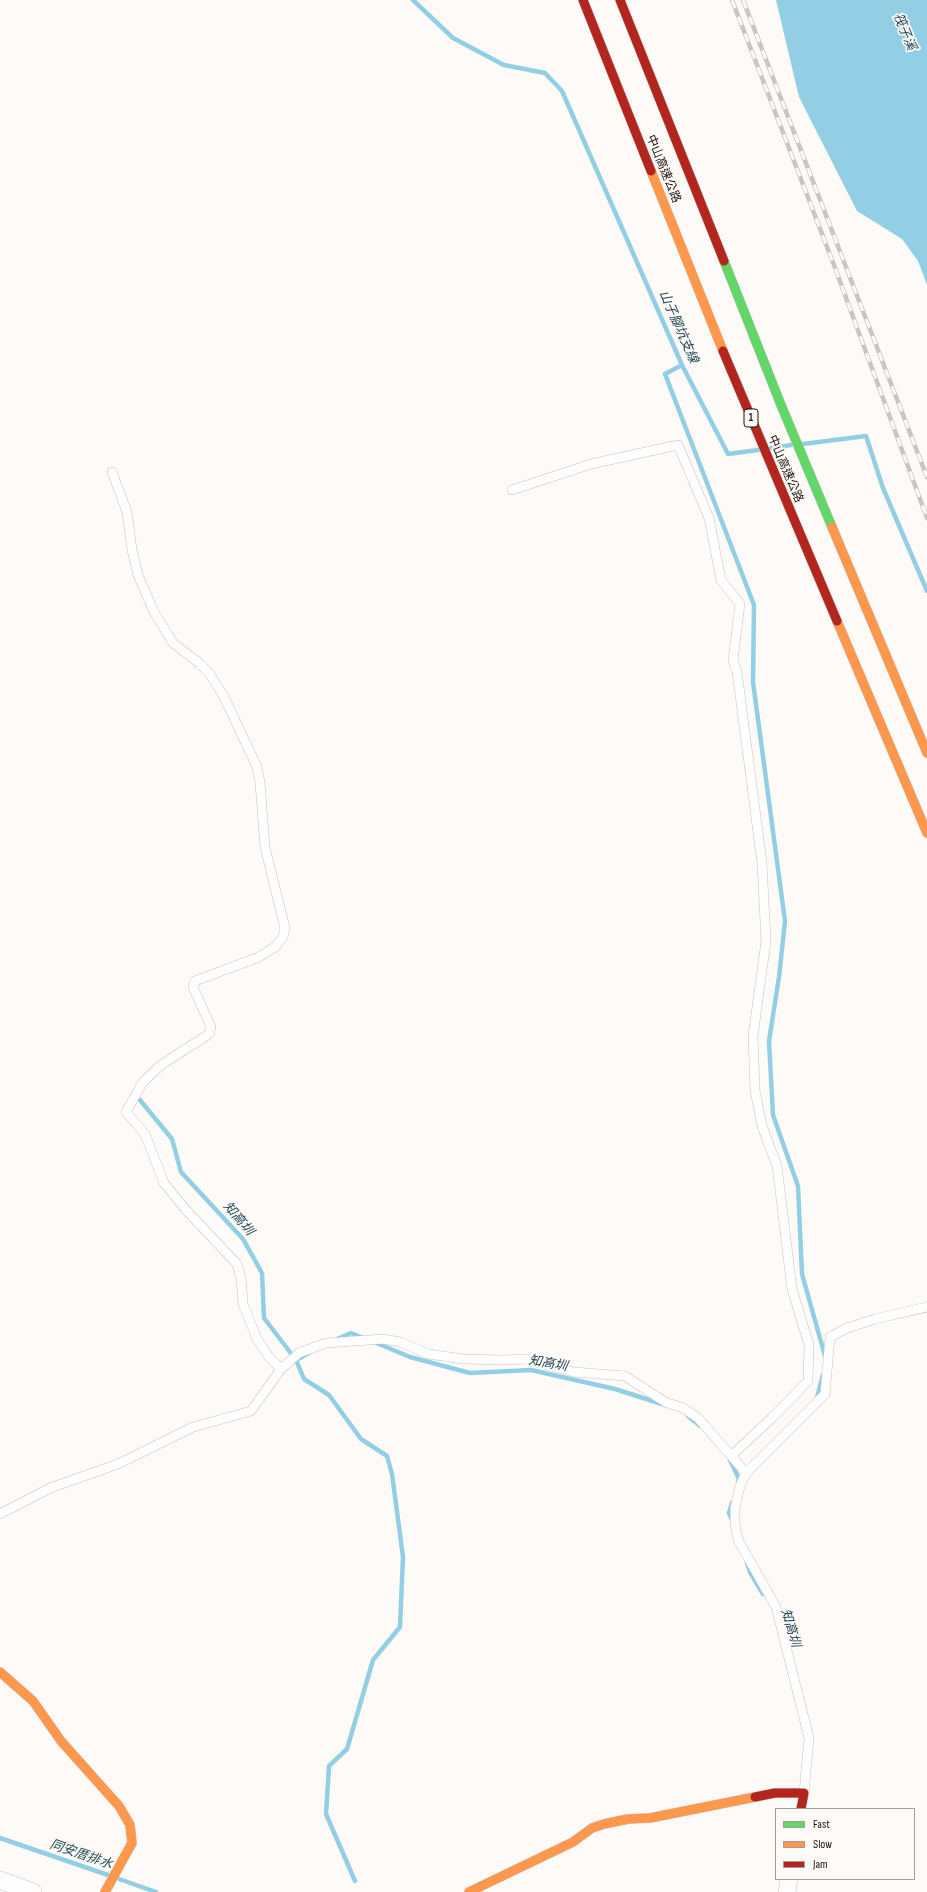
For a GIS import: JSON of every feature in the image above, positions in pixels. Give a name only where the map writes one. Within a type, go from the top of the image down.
[{"type":"main road","name":"中山高速公路","points":[[583,0],[713,328],[927,833]]},
{"type":"main road","name":"中山高速公路","points":[[620,0],[780,405],[927,753]]},
{"type":"main road","points":[[0,1672],[33,1701],[62,1741],[119,1806],[130,1825],[132,1844],[105,1892]]},
{"type":"main road","points":[[469,1892],[573,1842],[592,1828],[628,1819],[650,1818],[775,1794],[804,1793],[801,1808]]},
{"type":"street","points":[[0,1880],[33,1892]]},
{"type":"street","points":[[787,1892],[789,1880]]},
{"type":"lane","points":[[512,490],[592,464],[678,445],[709,518],[722,580],[740,604],[733,660],[738,679],[762,863],[766,941],[753,1036],[755,1090],[762,1126],[777,1166],[792,1289],[809,1345],[808,1381],[773,1417],[732,1455]]},
{"type":"lane","points":[[112,472],[127,512],[132,550],[138,575],[154,612],[173,642],[199,662],[210,674],[224,699],[256,767],[260,783],[265,847],[285,928],[283,937],[275,947],[259,957],[196,981],[194,987],[211,1027],[209,1034],[161,1065],[143,1082],[126,1112],[145,1134],[150,1143],[164,1183],[186,1210],[237,1264],[241,1278],[243,1304],[257,1339],[269,1356],[281,1369]]},
{"type":"lane","points":[[804,1793],[809,1738],[776,1607],[738,1540],[735,1524],[740,1486],[746,1472],[825,1394],[830,1337],[848,1328],[875,1319],[927,1307]]},
{"type":"lane","points":[[0,1514],[50,1488],[118,1464],[193,1427],[250,1411],[281,1369],[299,1352],[326,1343],[384,1339],[400,1342],[429,1354],[456,1358],[503,1360],[524,1359],[574,1372],[625,1376],[666,1402],[683,1408],[698,1418],[746,1472]]},
{"type":"water","name":"筏子溪","points":[[776,0],[927,0],[927,285],[918,261],[902,239],[857,211],[799,97]]},
{"type":"waterway","name":"山子腳坑支線","points":[[413,0],[453,38],[504,65],[545,73],[562,91],[682,365],[728,454],[758,450]]},
{"type":"waterway","points":[[682,365],[665,374],[754,605],[753,682],[785,921],[779,977],[769,1041],[773,1115],[798,1186],[802,1274],[825,1356]]},
{"type":"waterway","name":"山子腳坑支線","points":[[803,444],[866,436],[883,488],[927,591]]},
{"type":"waterway","name":"山子腳坑支線","points":[[771,448],[791,445]]},
{"type":"waterway","name":"知高圳","points":[[140,1100],[172,1139],[181,1172],[243,1239],[262,1273],[264,1318],[296,1360],[309,1353]]},
{"type":"waterway","name":"知高圳","points":[[337,1339],[351,1333],[363,1338]]},
{"type":"waterway","name":"知高圳","points":[[374,1342],[410,1357],[470,1373],[531,1370],[615,1389],[665,1405]]},
{"type":"waterway","points":[[296,1360],[304,1379],[329,1395],[361,1439],[387,1456],[392,1474],[403,1557],[400,1627],[373,1660],[347,1749],[329,1766],[326,1814],[355,1881]]},
{"type":"waterway","points":[[816,1401],[823,1375]]},
{"type":"waterway","name":"知高圳","points":[[688,1416],[700,1426]]},
{"type":"waterway","name":"知高圳","points":[[730,1460],[739,1479],[738,1482]]},
{"type":"waterway","name":"知高圳","points":[[732,1503],[729,1513],[732,1520]]},
{"type":"waterway","name":"知高圳","points":[[747,1563],[750,1572],[763,1594]]},
{"type":"waterway","name":"同安厝排水","points":[[0,1838],[108,1875]]},
{"type":"waterway","name":"同安厝排水","points":[[119,1879],[156,1892]]},
{"type":"railway","points":[[732,0],[834,265],[927,518]]},
{"type":"railway","points":[[743,0],[927,477]]},
{"type":"traffic: fast","points":[[724,261],[781,405],[832,527]]},
{"type":"traffic: slow","points":[[651,171],[723,351]]},
{"type":"traffic: slow","points":[[832,527],[927,753]]},
{"type":"traffic: slow","points":[[837,621],[927,833]]},
{"type":"traffic: slow","points":[[0,1672],[33,1701],[61,1741],[119,1806],[130,1825],[132,1843],[105,1892]]},
{"type":"traffic: slow","points":[[469,1892],[573,1842],[592,1828],[604,1824],[628,1819],[650,1818],[755,1797]]},
{"type":"traffic: jam","points":[[583,0],[651,171]]},
{"type":"traffic: jam","points":[[620,0],[724,261]]},
{"type":"traffic: jam","points":[[723,351],[837,621]]},
{"type":"traffic: jam","points":[[755,1797],[775,1793],[804,1793],[801,1808]]}]
